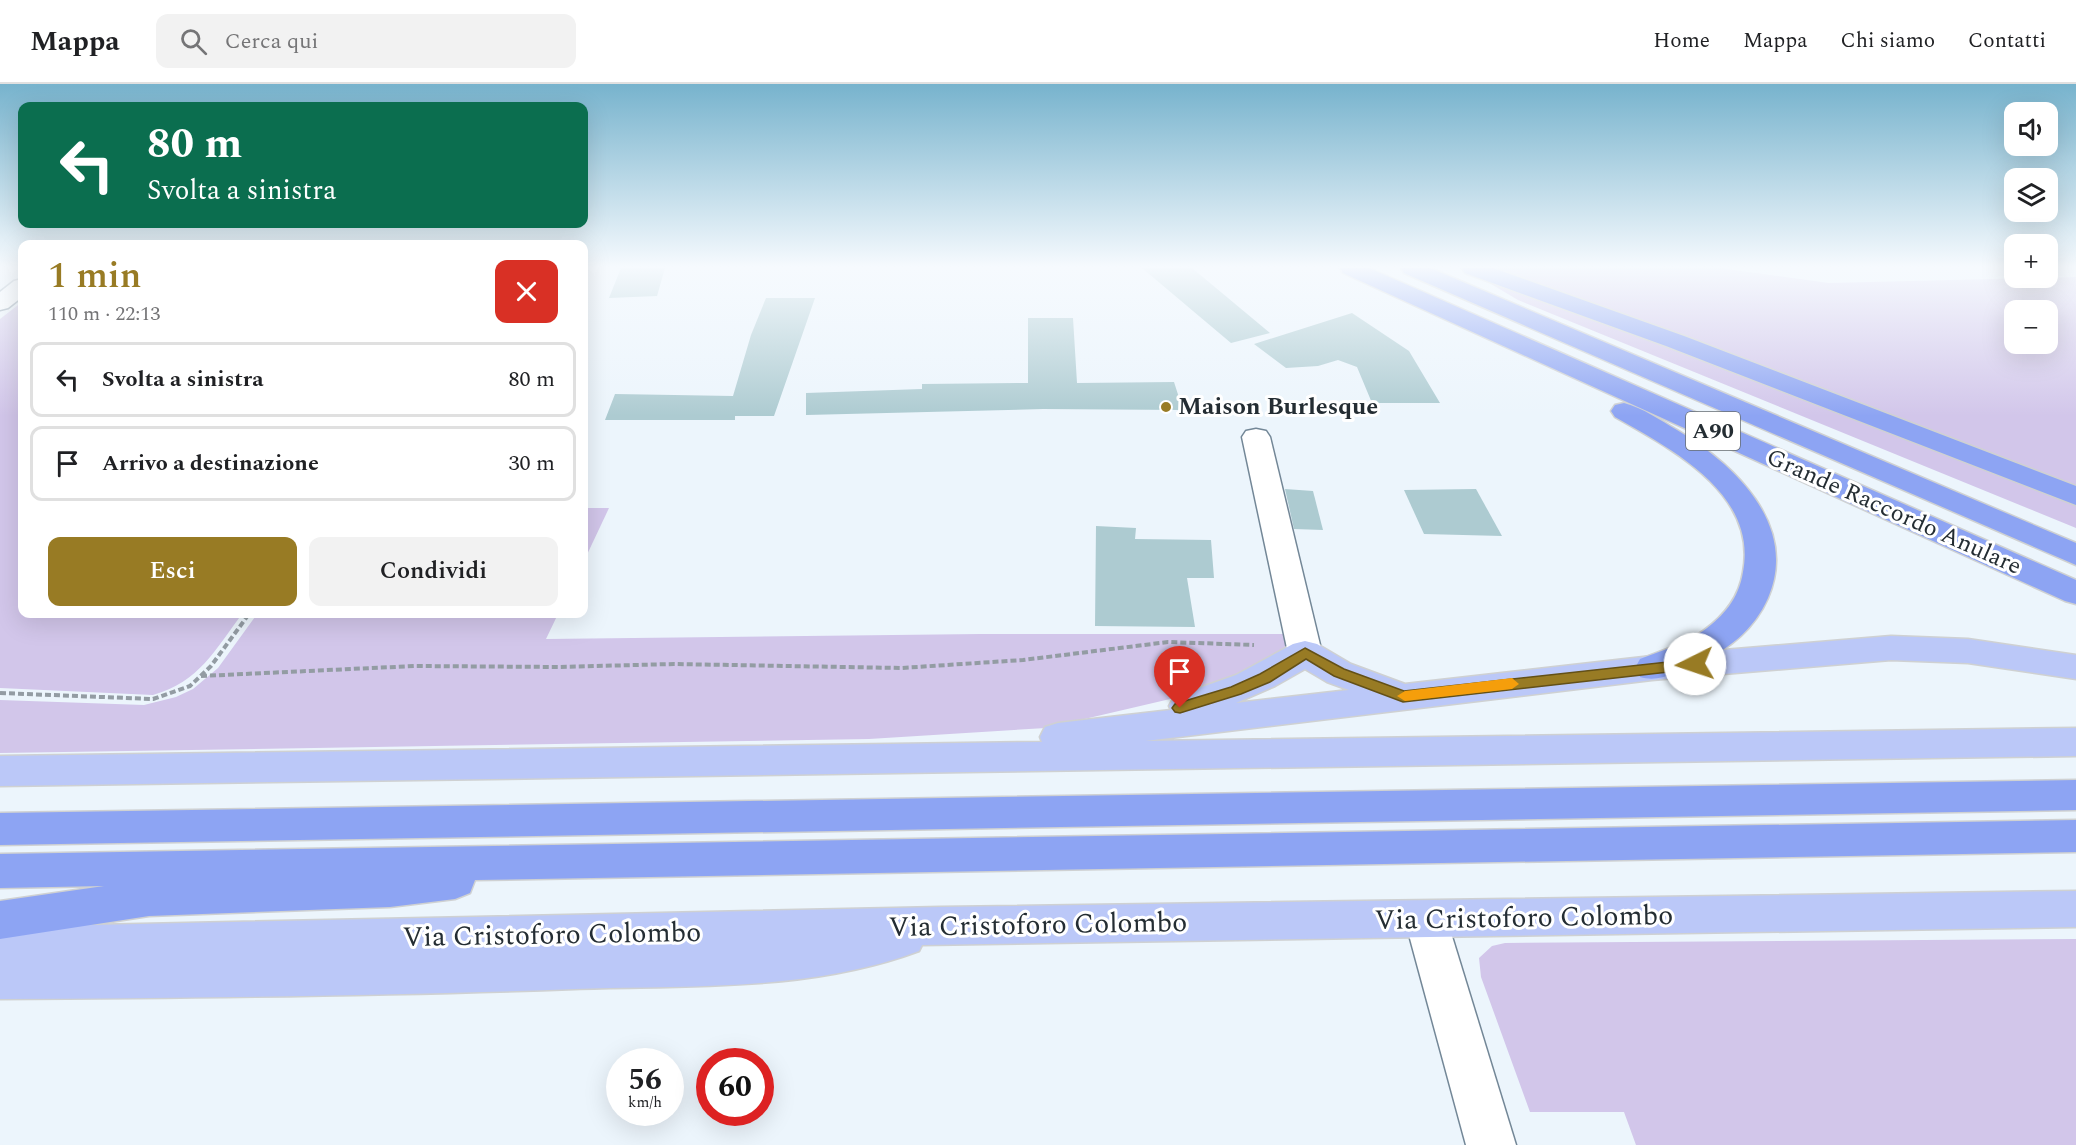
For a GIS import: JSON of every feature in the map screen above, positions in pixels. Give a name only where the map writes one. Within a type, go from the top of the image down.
[{"type":"highway","points":[[1443,318],[1659,431],[1713,469],[1738,496],[1757,531],[1762,556],[1758,585],[1749,604],[1738,620],[1716,639],[1697,650],[1652,668]]},
{"type":"highway","name":"Grande Raccordo Anulare","points":[[1461,318],[2076,593]]},
{"type":"highway","name":"Grande Raccordo Anulare","points":[[1527,318],[2076,555]]},
{"type":"highway","points":[[1610,318],[2076,496]]},
{"type":"highway","points":[[0,829],[2076,795]]},
{"type":"highway","points":[[0,871],[2076,836]]},
{"type":"highway","points":[[0,920],[149,898],[405,888],[455,881],[527,862]]},
{"type":"main road","points":[[897,757],[1119,728],[1652,668],[1914,648],[1968,651],[2076,667]]},
{"type":"main road","points":[[1119,728],[1236,690],[1265,678],[1305,650],[1339,672],[1403,696]]},
{"type":"main road","points":[[0,771],[2076,742]]},
{"type":"main road","name":"Via Cristoforo Colombo","points":[[0,946],[941,926],[2076,909]]},
{"type":"main road","points":[[0,979],[366,976],[775,963],[865,950],[941,926]]},
{"type":"street","points":[[1256,436],[1305,650]]},
{"type":"street","points":[[1426,920],[1491,1145]]},
{"type":"path","points":[[0,693],[153,699],[189,686],[201,676],[246,618]]},
{"type":"path","points":[[201,676],[415,666],[558,667],[674,664],[901,668],[1023,660],[1168,642],[1305,650]]},
{"type":"shaded area","points":[[18,318],[18,618],[239,618],[205,663],[183,682],[169,689],[153,695],[0,688],[0,319]]},
{"type":"shaded area","points":[[1561,318],[2004,318],[2004,354],[2058,354],[2058,318],[2076,318],[2076,528]]},
{"type":"shaded area","points":[[588,508],[609,508],[588,553]]},
{"type":"shaded area","points":[[254,618],[556,618],[546,639],[980,634],[1289,634],[1289,644],[1273,659],[1183,696],[1046,728],[869,739],[0,753],[0,700],[144,705],[176,697],[193,689],[218,668]]},
{"type":"shaded area","points":[[2076,939],[2076,1145],[1636,1145],[1624,1112],[1530,1112],[1481,977],[1479,958],[1492,946],[1505,943]]},
{"type":"building","points":[[758,318],[808,318],[774,416],[735,416],[735,420],[605,420],[615,394],[733,396]]},
{"type":"building","points":[[1028,318],[1073,318],[1077,383],[1174,382],[1183,410],[1043,409],[806,415],[806,393],[922,389],[922,384],[1028,383]]},
{"type":"building","points":[[1201,318],[1251,318],[1270,333],[1231,343]]},
{"type":"building","points":[[1338,318],[1359,318],[1409,351],[1440,403],[1372,403],[1357,367],[1338,360],[1318,366],[1286,368],[1254,344]]},
{"type":"building","points":[[1285,489],[1313,491],[1323,530],[1294,529]]},
{"type":"building","points":[[1476,489],[1502,536],[1424,534],[1404,490]]},
{"type":"building","points":[[1096,526],[1136,528],[1135,539],[1211,540],[1214,578],[1187,578],[1195,627],[1095,626]]},
{"type":"slow traffic","points":[[1405,696],[1512,684]]},
{"type":"place","name":"Maison Burlesque","points":[[1166,407]]},
{"type":"route","points":[[1180,708],[1265,678],[1305,652],[1359,681],[1403,696],[1695,664]]}]
